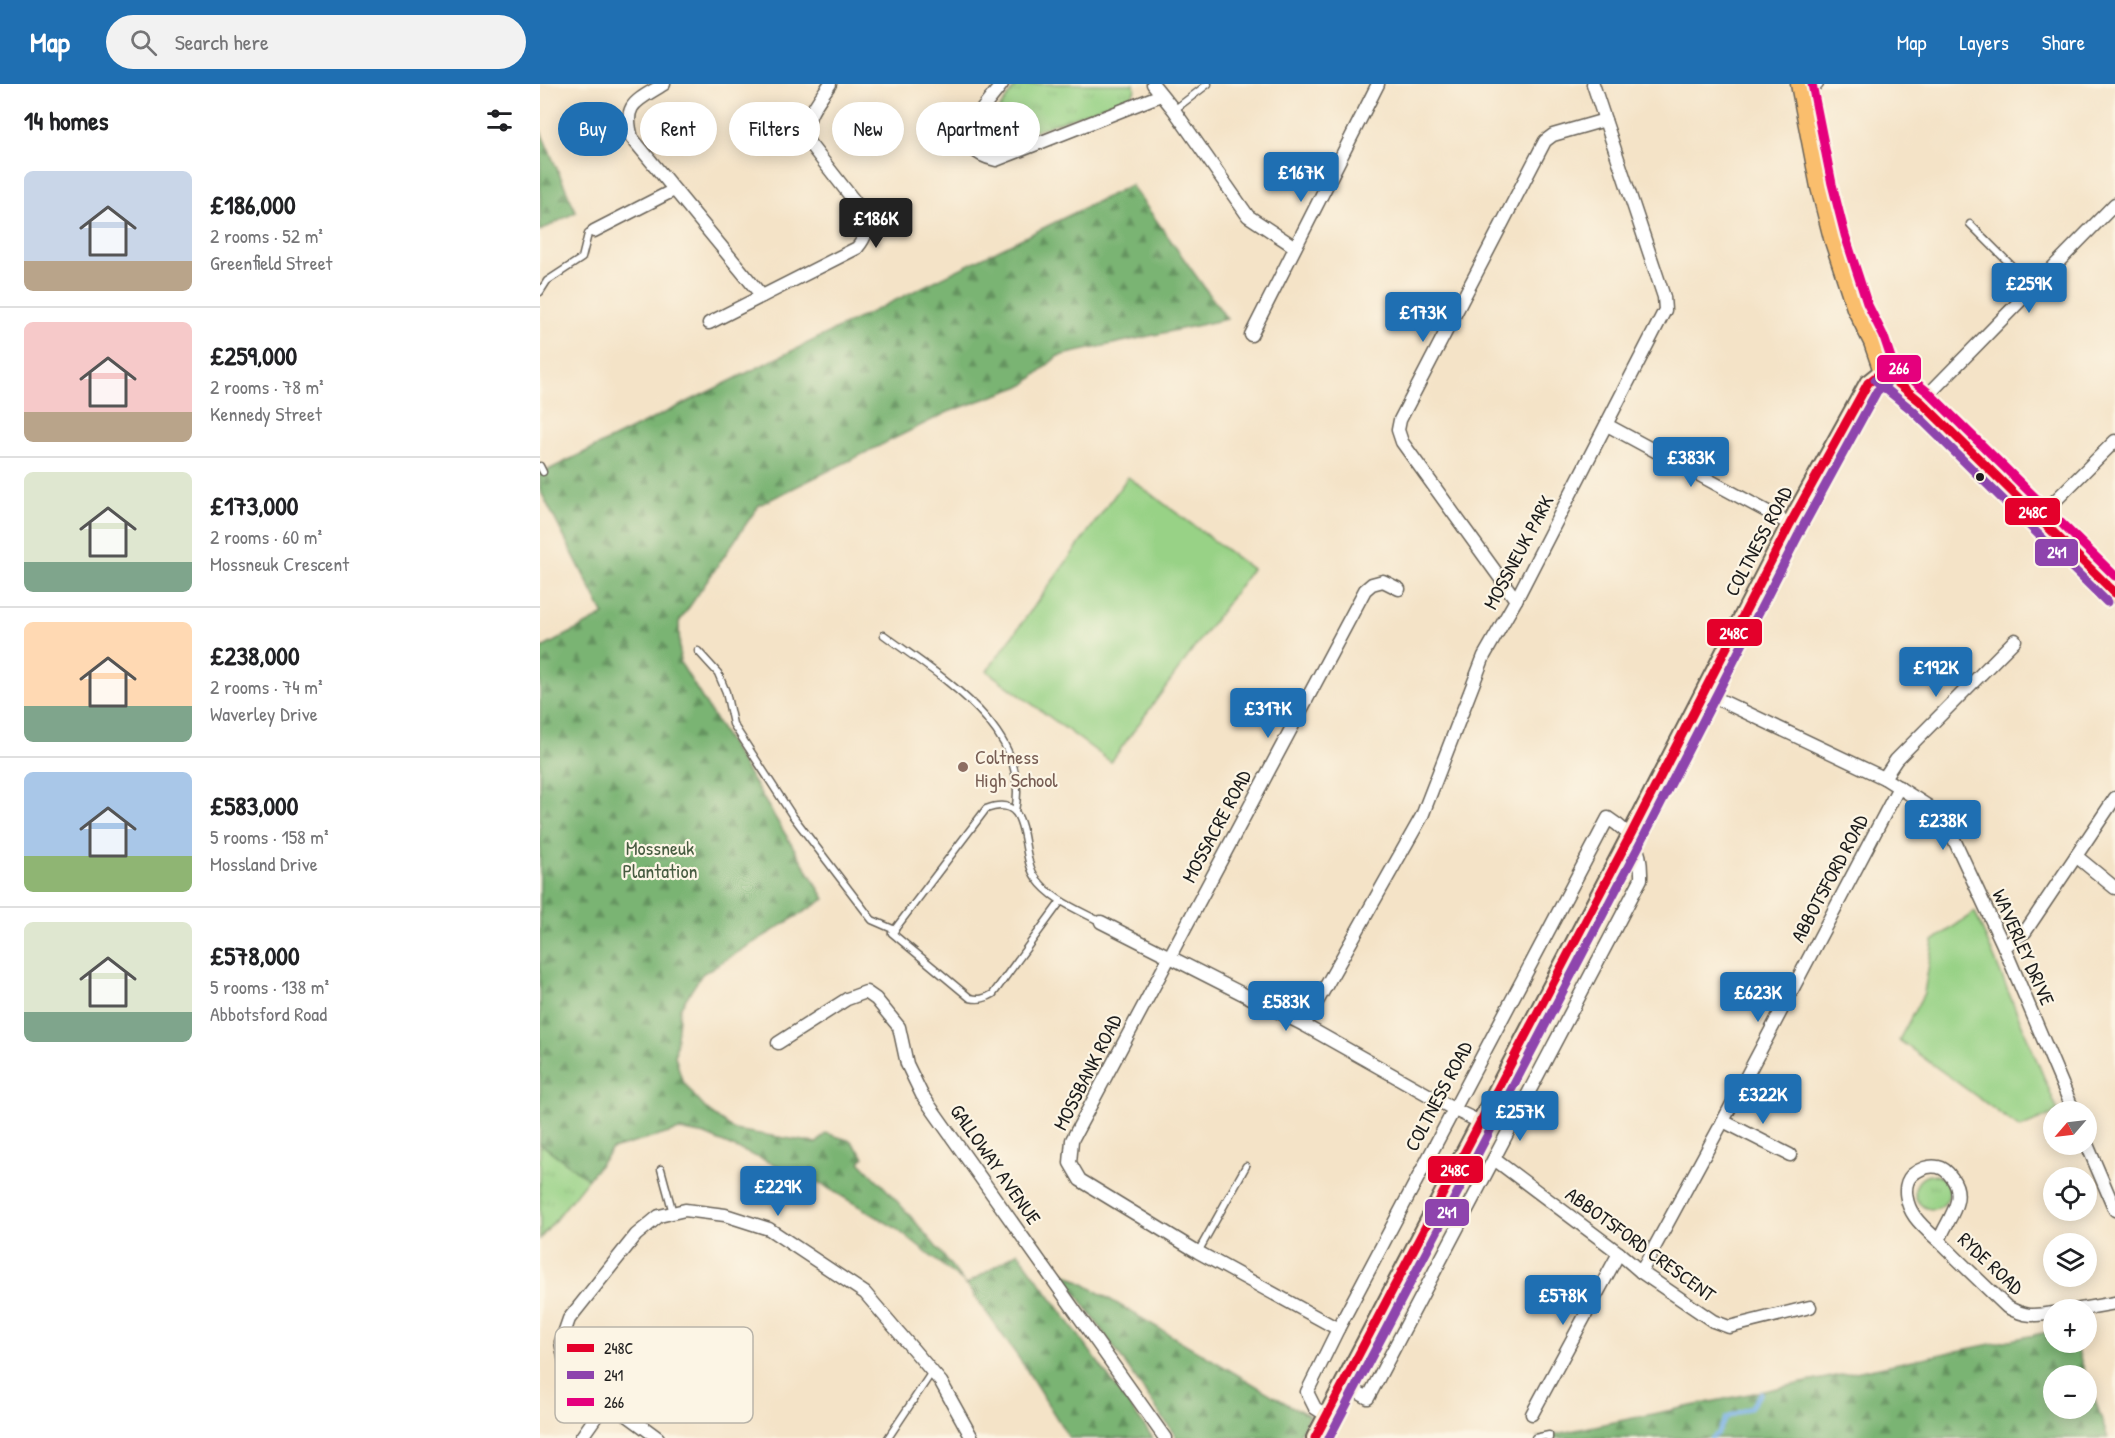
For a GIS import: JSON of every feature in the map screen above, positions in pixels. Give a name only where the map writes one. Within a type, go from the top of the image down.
[{"type":"main road","points":[[1806,86],[1820,187],[1833,238],[1856,308],[1873,342],[1883,371],[1921,402],[2115,593]]},
{"type":"street","points":[[664,84],[633,104],[628,116],[632,138],[762,296]]},
{"type":"street","points":[[709,323],[857,248],[865,239],[868,228],[866,216],[809,143],[806,135],[809,115],[830,84]]},
{"type":"street","points":[[1002,84],[972,123],[969,138],[975,150],[983,157],[996,160],[1161,95]]},
{"type":"street","points":[[1153,84],[1174,110],[1248,216],[1295,247]]},
{"type":"street","points":[[1251,335],[1378,84]]},
{"type":"street","name":"MOSSNEUK PARK","points":[[1304,1024],[1422,816],[1484,657],[1516,600],[1665,310],[1664,297],[1593,84]]},
{"type":"street","points":[[1516,600],[1402,442],[1398,430],[1400,420],[1545,141],[1553,135],[1605,120]]},
{"type":"street","points":[[594,231],[674,190]]},
{"type":"street","points":[[1921,402],[2115,204]]},
{"type":"street","name":"COLTNESS ROAD","points":[[1315,1438],[1631,834],[1790,524],[1868,384],[1883,371]]},
{"type":"street","points":[[1607,425],[1790,524]]},
{"type":"street","points":[[2038,518],[2115,441]]},
{"type":"street","name":"MOSSACRE ROAD","points":[[1168,956],[1365,590],[1372,584],[1383,581],[1399,589]]},
{"type":"street","points":[[1884,778],[1896,760],[2015,640]]},
{"type":"street","name":"WAVERLEY DRIVE","points":[[1703,692],[1884,778],[1929,806],[1951,833],[2004,947],[2069,1101]]},
{"type":"street","name":"ABBOTSFORD ROAD","points":[[1641,1272],[1899,788]]},
{"type":"street","points":[[2004,947],[2025,932],[2115,798]]},
{"type":"street","name":"COLTNESS ROAD","points":[[1326,1415],[1315,1408],[1307,1392],[1338,1329],[1608,818],[1631,834]]},
{"type":"street","points":[[1343,1384],[1368,1398],[1641,879],[1642,862],[1631,834]]},
{"type":"street","points":[[2076,856],[2115,888]]},
{"type":"street","points":[[1101,922],[1304,1024],[1480,1122]]},
{"type":"street","name":"MOSSBANK ROAD","points":[[1168,956],[1072,1140],[1070,1163],[1080,1180],[1198,1252],[1338,1329]]},
{"type":"street","name":"GALLOWAY AVENUE","points":[[778,1042],[847,999],[866,992],[876,999],[899,1027],[907,1064],[922,1095],[1165,1438]]},
{"type":"street","points":[[1723,1121],[1790,1155]]},
{"type":"street","points":[[2092,1155],[2115,1210]]},
{"type":"street","name":"ABBOTSFORD CRESCENT","points":[[1494,1159],[1641,1272],[1713,1321],[1729,1327],[1810,1307]]},
{"type":"street","name":"RYDE ROAD","points":[[1939,1240],[1957,1204],[1958,1192],[1955,1182],[1947,1172],[1939,1167],[1929,1166],[1909,1178],[1906,1191],[1908,1204],[1915,1217],[2007,1307],[2032,1317],[2043,1315]]},
{"type":"street","points":[[566,1327],[569,1319],[636,1235],[659,1216],[686,1210],[725,1215],[769,1229],[866,1293],[941,1382],[972,1438]]},
{"type":"street","points":[[1532,1413],[1619,1253]]},
{"type":"street","points":[[2097,1306],[2115,1303]]},
{"type":"street","points":[[581,1438],[592,1423]]},
{"type":"street","points":[[637,1423],[658,1438]]},
{"type":"lane","points":[[1174,110],[1208,84]]},
{"type":"lane","points":[[1970,224],[2033,287]]},
{"type":"lane","points":[[540,292],[547,282],[582,258],[588,234],[594,231]]},
{"type":"lane","points":[[884,635],[964,695],[986,717],[1004,744],[1016,775],[1019,794],[1016,811]]},
{"type":"lane","points":[[698,651],[718,673],[726,692],[733,724],[792,814],[873,920],[895,930]]},
{"type":"lane","points":[[1061,901],[993,994],[977,1000],[970,998],[892,933],[986,809],[996,805],[1007,805],[1016,811],[1020,819],[1029,866],[1044,888],[1061,901],[1101,922]]},
{"type":"lane","points":[[1198,1252],[1246,1166]]},
{"type":"lane","points":[[661,1169],[673,1213]]},
{"type":"lane","points":[[888,1438],[932,1372]]},
{"type":"lane","points":[[1535,1438],[1549,1435],[1549,1438]]},
{"type":"green space","points":[[1017,84],[1134,84],[1135,90],[1131,96],[1040,129],[1040,102],[1004,102]]},
{"type":"green space","points":[[540,130],[576,212],[540,231]]},
{"type":"green space","name":"Mossneuk Plantation","points":[[1131,185],[1227,319],[1058,356],[1024,385],[948,412],[759,505],[679,622],[680,662],[825,899],[702,974],[680,1008],[675,1056],[682,1080],[707,1110],[734,1130],[817,1143],[826,1133],[851,1141],[864,1157],[860,1162],[915,1221],[964,1283],[894,1227],[823,1185],[705,1135],[680,1130],[612,1149],[588,1179],[540,1143],[540,649],[604,615],[540,490],[540,471],[542,473]]},
{"type":"green space","points":[[1128,477],[1252,569],[1111,762],[987,671]]},
{"type":"green space","points":[[1975,912],[2054,1101],[2043,1101],[2043,1118],[2020,1128],[1899,1040],[1924,993],[1933,941]]},
{"type":"green space","points":[[540,1143],[588,1179],[540,1239]]},
{"type":"green space","points":[[1932,1175],[1944,1180],[1949,1192],[1944,1204],[1932,1209],[1920,1204],[1915,1192],[1920,1180]]},
{"type":"green space","points":[[1018,1252],[1153,1438],[1069,1438],[1023,1364],[967,1285]]},
{"type":"green space","points":[[1060,1270],[1309,1415],[1298,1438],[1177,1438]]},
{"type":"green space","points":[[2043,1333],[2043,1353],[2078,1353],[2083,1365],[2043,1365],[2043,1419],[2097,1419],[2097,1406],[2108,1438],[1537,1438]]},
{"type":"waterway","points":[[1711,1438],[1718,1433],[1726,1418],[1751,1407],[1761,1393]]},
{"type":"transit line","name":"266","points":[[1812,84],[1832,184],[1845,235],[1867,303],[1884,337],[1893,364],[1929,393],[2115,576]]},
{"type":"transit line","name":"248C","points":[[1883,371],[1921,402],[2115,593]]},
{"type":"transit line","name":"248C","points":[[1315,1438],[1631,834],[1790,524],[1868,383],[1883,371]]},
{"type":"transit line","name":"241","points":[[1875,380],[1913,411],[2107,602]]},
{"type":"transit line","name":"241","points":[[1329,1438],[1642,840],[1801,530],[1877,391],[1890,380]]},
{"type":"place","name":"Coltness High School","points":[[963,767]]}]
